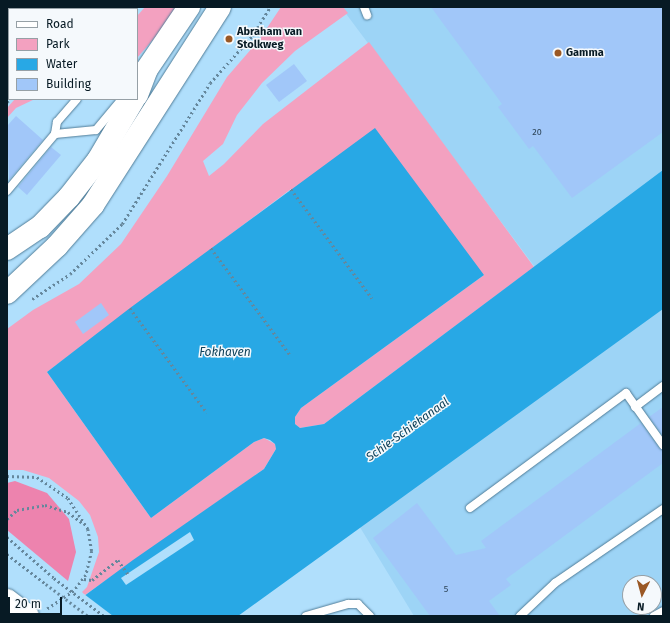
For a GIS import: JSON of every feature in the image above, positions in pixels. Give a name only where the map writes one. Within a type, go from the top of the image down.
[{"type":"street","points":[[138,91],[142,75],[189,7]]},
{"type":"street","points":[[7,293],[57,246],[93,205],[220,7]]},
{"type":"street","points":[[7,249],[40,227],[69,197],[98,160],[133,100]]},
{"type":"lane","points":[[7,191],[55,134],[57,122],[76,100]]},
{"type":"lane","points":[[55,134],[96,130],[121,100]]},
{"type":"lane","points":[[635,407],[663,386]]},
{"type":"lane","points":[[470,508],[626,393],[663,444]]},
{"type":"lane","points":[[520,616],[555,583],[663,509]]},
{"type":"lane","points":[[306,616],[348,604],[358,604],[370,616]]},
{"type":"lane","points":[[654,616],[663,611]]},
{"type":"path","points":[[26,302],[70,274],[96,252],[122,224],[210,83],[252,36],[270,7]]},
{"type":"path","points":[[291,189],[372,298]]},
{"type":"path","points":[[211,248],[291,356]]},
{"type":"path","points":[[130,308],[207,413]]},
{"type":"path","points":[[7,476],[37,477],[68,498],[86,526],[92,551],[83,579],[74,591],[24,609]]},
{"type":"path","points":[[7,519],[17,510],[45,505],[68,512],[86,526]]},
{"type":"path","points":[[7,537],[54,578],[104,616]]},
{"type":"path","points":[[7,554],[88,616]]},
{"type":"path","points":[[83,579],[92,580],[118,560],[128,574]]},
{"type":"shaded area","points":[[341,7],[663,7],[663,616],[414,616],[358,524],[596,349]]},
{"type":"shaded area","points":[[15,481],[47,493],[69,519],[76,552],[68,581],[7,530],[7,483]]},
{"type":"green space","points":[[7,7],[119,7],[8,8],[7,66]]},
{"type":"green space","points":[[145,7],[176,7],[163,28],[138,57],[138,15]]},
{"type":"green space","points":[[281,7],[343,7],[348,13],[295,51],[262,83],[237,115],[223,144],[203,161],[209,176],[224,164],[263,124],[369,42],[534,267],[324,424],[300,428],[295,424],[295,417],[301,408],[484,275],[291,189],[47,372],[151,518],[254,442],[264,438],[275,444],[276,449],[264,469],[85,595],[82,592],[87,587],[99,552],[98,537],[90,515],[79,501],[49,478],[23,470],[7,470],[7,329],[33,310],[79,284],[121,244],[167,176],[227,77],[259,40]]},
{"type":"green space","points":[[14,100],[33,100],[16,108],[7,118],[7,108]]},
{"type":"water","points":[[375,128],[484,275],[301,408],[295,417],[295,424],[300,428],[324,424],[663,170],[663,309],[238,616],[57,616],[133,560],[264,469],[276,449],[275,444],[264,438],[254,442],[151,518],[47,372],[130,308]]},
{"type":"pier","points":[[190,532],[194,540],[126,585],[121,578]]},
{"type":"pier","points":[[84,594],[113,616],[55,616]]},
{"type":"building","points":[[431,7],[663,7],[663,132],[572,198],[533,146],[529,149],[498,107],[502,104]]},
{"type":"building","points":[[294,64],[307,81],[279,102],[266,85]]},
{"type":"building","points":[[16,116],[43,140],[9,180],[7,126]]},
{"type":"building","points":[[51,147],[61,155],[27,195],[18,187]]},
{"type":"building","points":[[101,303],[109,315],[83,334],[75,322]]},
{"type":"building","points":[[663,407],[663,436],[649,417]]},
{"type":"building","points":[[641,423],[659,448],[663,450],[663,463],[506,579],[511,585],[489,601],[500,616],[430,616],[373,538],[417,503],[456,555],[486,548],[481,541]]},
{"type":"place","name":"Abraham van Stolkweg","points":[[229,39]]},
{"type":"place","name":"Gamma","points":[[558,53]]},
{"type":"water label","name":"Fokhaven","points":[[225,353]]},
{"type":"water label","name":"Schie-Schiekanaal","points":[[408,430]]}]
